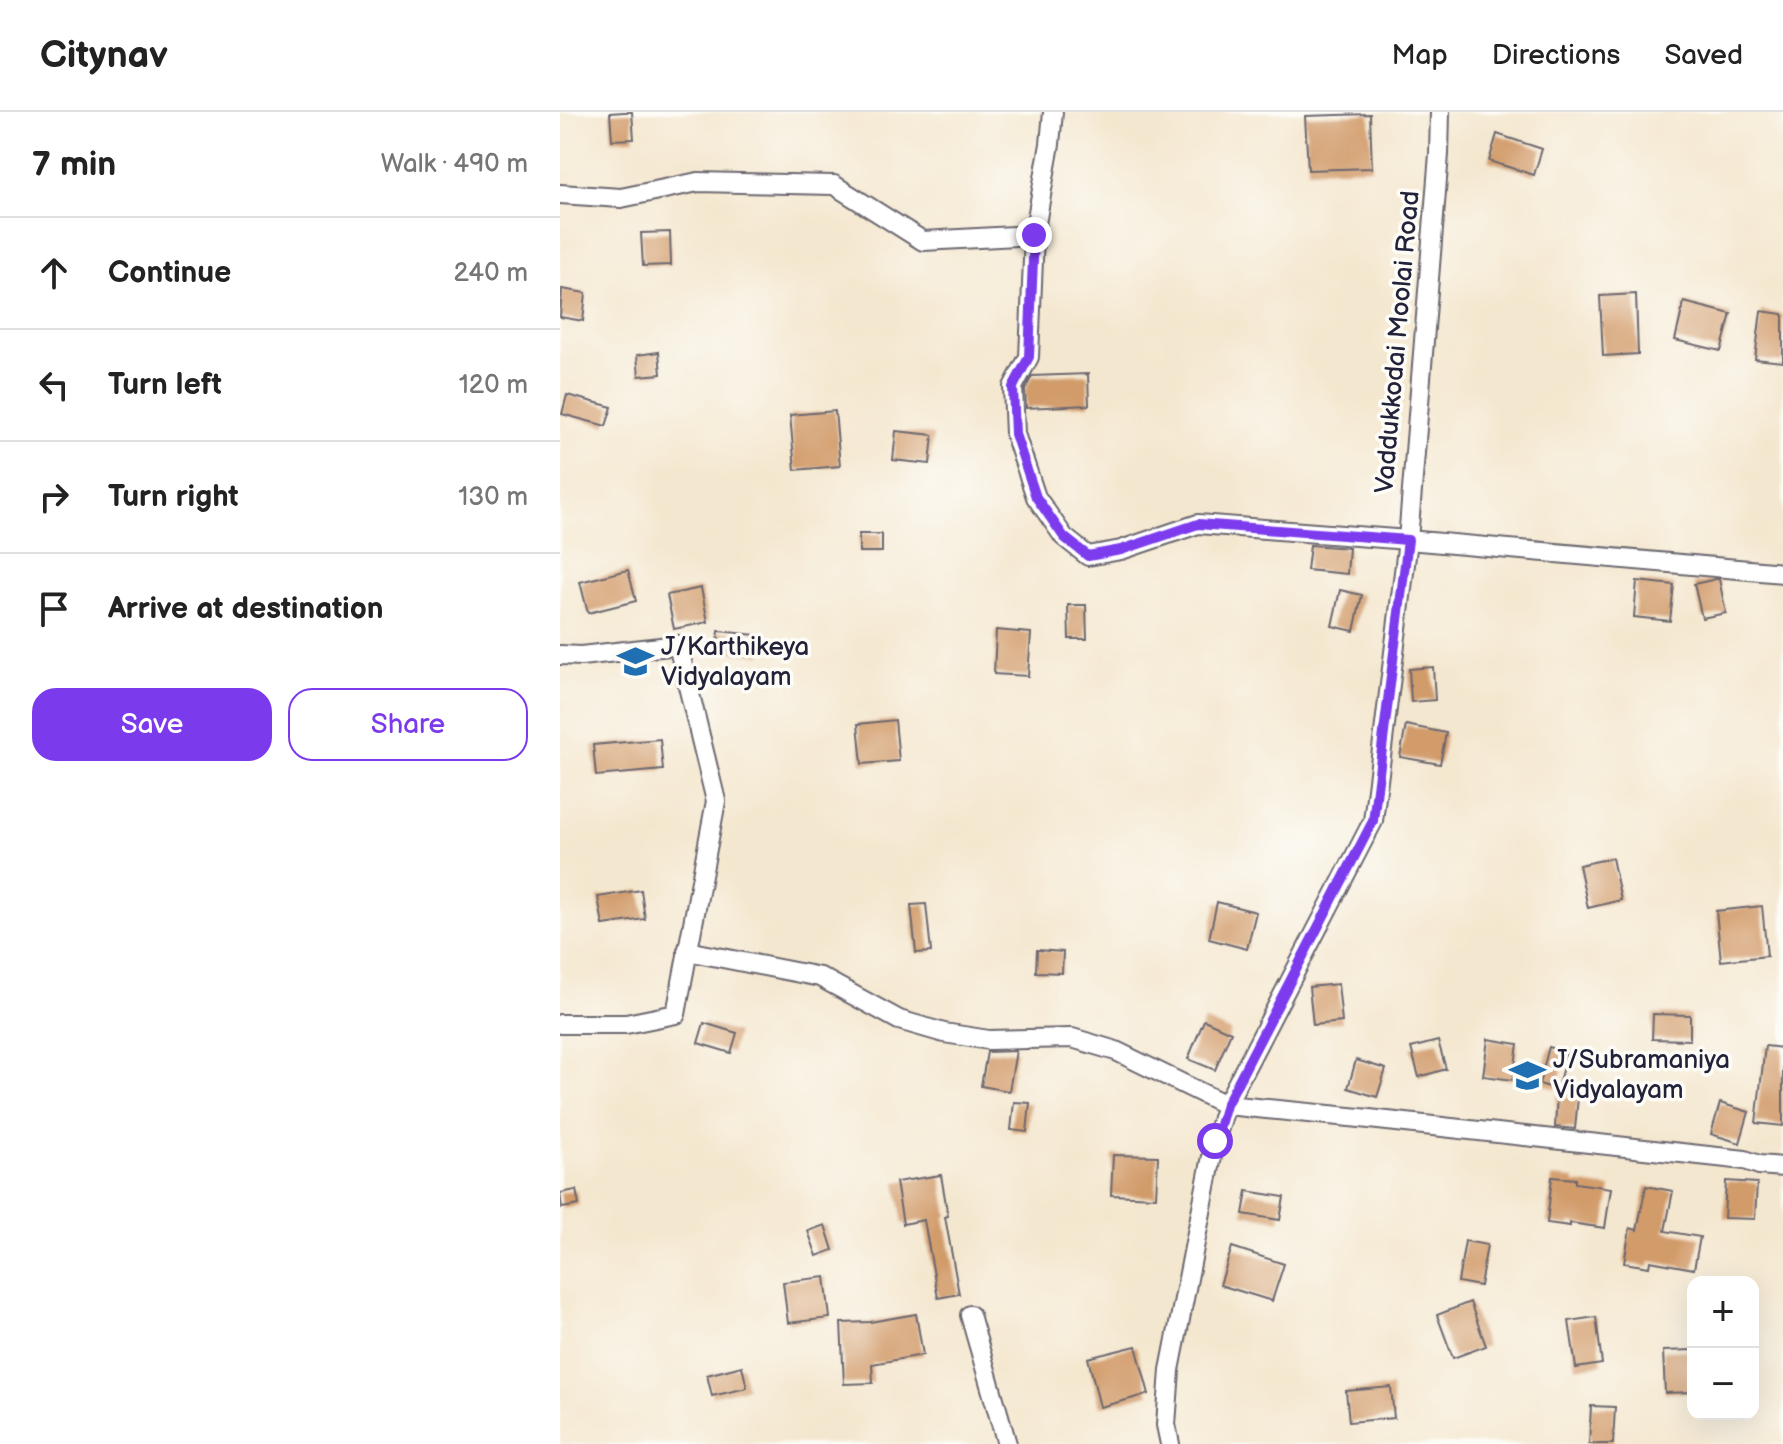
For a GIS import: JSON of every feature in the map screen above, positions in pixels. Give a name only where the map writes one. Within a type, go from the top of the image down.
[{"type":"street","points":[[1053,112],[1034,235],[1029,357],[1013,387],[1015,434],[1036,497],[1064,537],[1088,556],[1121,550],[1198,524],[1783,573]]},
{"type":"street","name":"Vaddukkodai Moolai Road","points":[[1170,1444],[1166,1425],[1170,1370],[1215,1141],[1226,1105],[1373,821],[1408,540],[1440,112]]},
{"type":"street","points":[[560,194],[621,198],[698,182],[834,185],[923,241],[1034,235]]},
{"type":"street","points":[[560,655],[581,656],[678,645],[716,801],[676,1014],[626,1024],[560,1024]]},
{"type":"street","points":[[687,951],[820,977],[899,1020],[944,1033],[989,1040],[1072,1038],[1116,1051],[1226,1105],[1745,1160],[1783,1167]]},
{"type":"street","points":[[970,1315],[1007,1444]]},
{"type":"building","points":[[632,112],[634,139],[612,140],[610,113]]},
{"type":"building","points":[[1370,114],[1372,168],[1308,170],[1305,116]]},
{"type":"building","points":[[1497,134],[1542,149],[1534,175],[1489,161]]},
{"type":"building","points":[[670,232],[671,265],[643,266],[641,233]]},
{"type":"building","points":[[562,289],[586,293],[583,321],[560,317]]},
{"type":"building","points":[[1636,294],[1638,354],[1603,356],[1600,296]]},
{"type":"building","points":[[1684,302],[1731,314],[1721,351],[1675,340]]},
{"type":"building","points":[[1761,311],[1783,314],[1783,362],[1755,359]]},
{"type":"building","points":[[659,352],[661,374],[639,376],[637,355]]},
{"type":"building","points":[[1088,374],[1089,405],[1026,408],[1025,390],[1032,376]]},
{"type":"building","points":[[567,395],[612,407],[606,426],[562,414]]},
{"type":"building","points":[[835,411],[840,466],[795,470],[790,415]]},
{"type":"building","points":[[896,431],[933,435],[930,464],[893,460]]},
{"type":"building","points":[[859,534],[882,534],[882,552],[859,552]]},
{"type":"building","points":[[1310,545],[1349,548],[1347,574],[1307,570]]},
{"type":"building","points":[[628,570],[636,601],[588,613],[580,582]]},
{"type":"building","points":[[1719,579],[1726,613],[1702,618],[1694,584]]},
{"type":"building","points":[[1637,581],[1674,585],[1670,621],[1634,617]]},
{"type":"building","points":[[701,588],[708,622],[674,629],[667,595]]},
{"type":"building","points":[[1340,590],[1362,595],[1354,631],[1332,626]]},
{"type":"building","points":[[1068,605],[1086,605],[1087,639],[1069,639]]},
{"type":"building","points":[[996,630],[1031,633],[1028,676],[994,674]]},
{"type":"building","points":[[719,631],[764,636],[762,655],[717,650]]},
{"type":"building","points":[[1433,667],[1435,700],[1411,702],[1409,669]]},
{"type":"building","points":[[895,720],[899,761],[862,764],[858,724]]},
{"type":"building","points":[[1406,725],[1446,733],[1440,764],[1400,757]]},
{"type":"building","points":[[660,739],[663,770],[596,776],[593,745]]},
{"type":"building","points":[[1612,858],[1621,900],[1588,908],[1579,865]]},
{"type":"building","points":[[641,890],[645,919],[603,925],[598,897]]},
{"type":"building","points":[[1217,902],[1256,912],[1247,949],[1209,939]]},
{"type":"building","points":[[926,904],[931,952],[916,953],[911,905]]},
{"type":"building","points":[[1762,906],[1767,956],[1721,961],[1716,911]]},
{"type":"building","points":[[1037,950],[1063,952],[1062,973],[1036,972]]},
{"type":"building","points":[[1338,984],[1342,1022],[1313,1025],[1309,987]]},
{"type":"building","points":[[1653,1014],[1690,1015],[1690,1040],[1652,1039]]},
{"type":"building","points":[[1204,1020],[1231,1032],[1215,1070],[1188,1059]]},
{"type":"building","points":[[704,1023],[737,1033],[731,1053],[698,1043]]},
{"type":"building","points":[[1488,1039],[1518,1044],[1513,1080],[1483,1076]]},
{"type":"building","points":[[1438,1041],[1446,1069],[1419,1077],[1411,1048]]},
{"type":"building","points":[[1765,1046],[1783,1048],[1783,1126],[1756,1123]]},
{"type":"building","points":[[1549,1047],[1567,1052],[1557,1089],[1539,1084]]},
{"type":"building","points":[[1016,1051],[1009,1091],[981,1086],[987,1052]]},
{"type":"building","points":[[1356,1060],[1386,1069],[1377,1097],[1348,1088]]},
{"type":"building","points":[[1557,1095],[1578,1097],[1575,1129],[1555,1127]]},
{"type":"building","points":[[1014,1102],[1030,1103],[1027,1132],[1011,1130]]},
{"type":"building","points":[[1720,1103],[1749,1112],[1740,1143],[1711,1134]]},
{"type":"building","points":[[1113,1155],[1158,1156],[1156,1197],[1111,1195]]},
{"type":"building","points":[[941,1175],[959,1294],[938,1298],[924,1220],[903,1224],[896,1182]]},
{"type":"building","points":[[1552,1177],[1611,1188],[1605,1228],[1547,1223]]},
{"type":"building","points":[[1726,1181],[1757,1183],[1755,1219],[1724,1218]]},
{"type":"building","points":[[1646,1186],[1673,1191],[1665,1231],[1700,1237],[1694,1269],[1650,1261],[1649,1267],[1624,1263],[1630,1228],[1637,1230]]},
{"type":"building","points":[[576,1190],[579,1205],[562,1208],[560,1193]]},
{"type":"building","points":[[1247,1191],[1284,1197],[1280,1220],[1243,1214]]},
{"type":"building","points":[[825,1225],[833,1250],[817,1256],[808,1231]]},
{"type":"building","points":[[1465,1241],[1487,1245],[1480,1286],[1458,1282]]},
{"type":"building","points":[[1232,1247],[1284,1264],[1272,1301],[1220,1285]]},
{"type":"building","points":[[825,1277],[830,1318],[788,1323],[783,1282]]},
{"type":"building","points":[[1470,1302],[1486,1346],[1453,1358],[1437,1315]]},
{"type":"building","points":[[916,1314],[923,1355],[872,1364],[873,1383],[844,1384],[841,1323],[870,1322]]},
{"type":"building","points":[[1596,1317],[1602,1364],[1576,1368],[1569,1321]]},
{"type":"building","points":[[1136,1346],[1149,1394],[1100,1407],[1088,1358]]},
{"type":"building","points":[[1687,1350],[1687,1392],[1665,1393],[1663,1351]]},
{"type":"building","points":[[742,1366],[747,1388],[712,1396],[707,1375]]},
{"type":"building","points":[[1391,1387],[1394,1418],[1349,1422],[1346,1391]]},
{"type":"building","points":[[1591,1406],[1615,1407],[1613,1444],[1589,1444]]},
{"type":"place","name":"J/Karthikeya Vidyalayam","points":[[635,662]]},
{"type":"place","name":"J/Subramaniya Vidyalayam","points":[[1527,1075]]},
{"type":"route","points":[[1034,235],[1029,357],[1013,387],[1015,434],[1036,497],[1064,537],[1088,556],[1121,550],[1198,524],[1408,540],[1373,821],[1226,1105],[1215,1141]]}]
